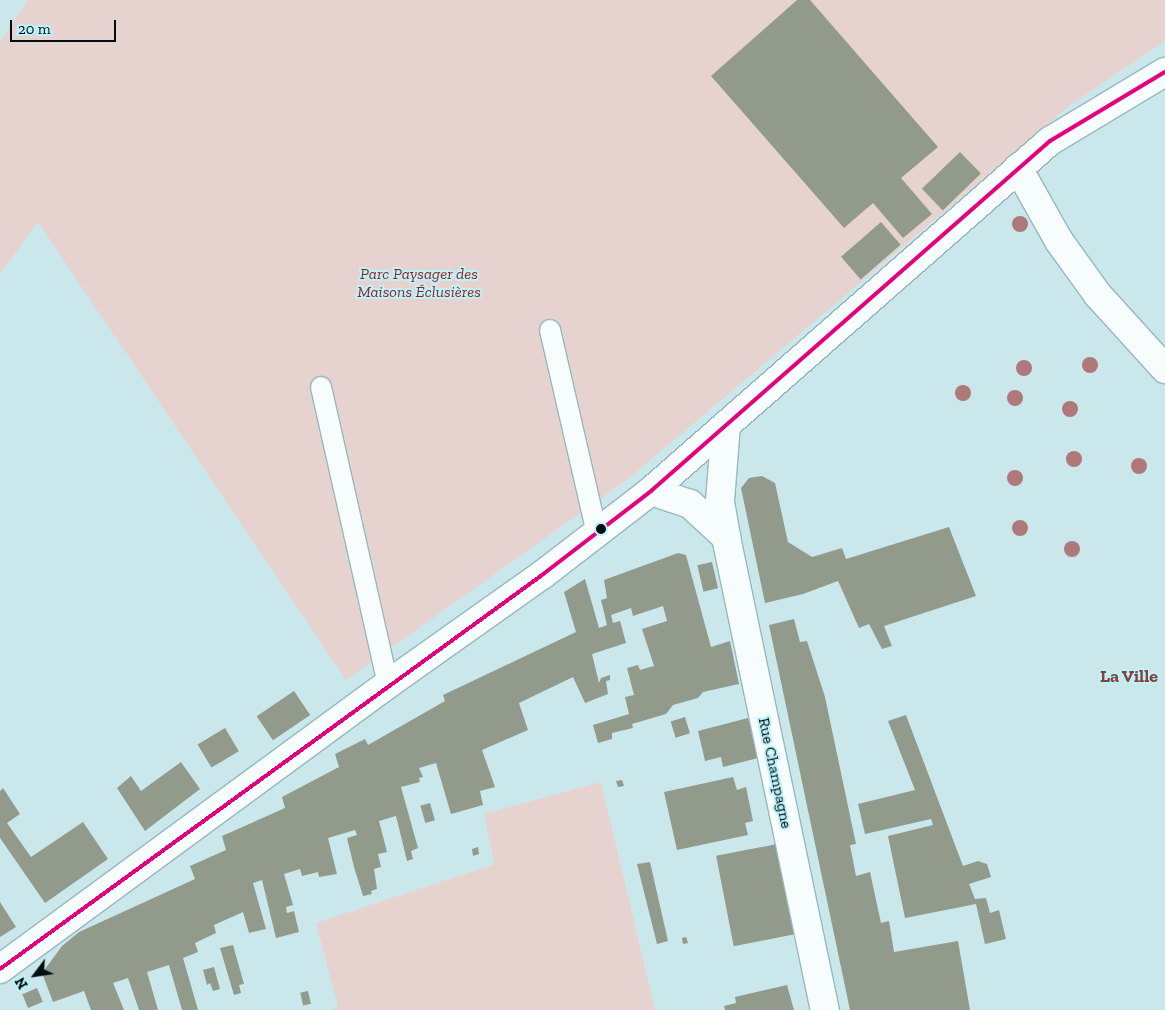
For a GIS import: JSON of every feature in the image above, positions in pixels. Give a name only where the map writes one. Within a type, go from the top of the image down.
[{"type":"street","points":[[0,969],[597,533],[651,491],[1050,141],[1165,72]]},
{"type":"street","points":[[1018,168],[1059,241],[1098,295],[1165,369]]},
{"type":"street","name":"Rue Champagne","points":[[726,424],[720,502],[825,1010]]},
{"type":"street","points":[[651,491],[690,504],[726,537]]},
{"type":"lane","points":[[550,330],[597,533]]},
{"type":"lane","points":[[321,387],[388,684]]},
{"type":"green space","name":"Parc Paysager des Maisons Éclusières","points":[[28,0],[1165,0],[1165,41],[1069,106],[628,479],[346,680],[38,222],[0,274],[0,41]]},
{"type":"green space","points":[[601,782],[655,1010],[330,1010],[338,1007],[316,923],[494,864],[484,814]]},
{"type":"building","points":[[797,0],[810,0],[938,147],[901,178],[932,214],[903,238],[873,203],[844,228],[711,76]]},
{"type":"building","points":[[960,152],[981,174],[943,210],[922,189]]},
{"type":"building","points":[[881,222],[901,245],[861,279],[841,257]]},
{"type":"building","points":[[762,476],[775,483],[788,542],[812,557],[842,548],[846,559],[949,527],[976,596],[884,626],[892,646],[882,649],[869,624],[859,628],[838,581],[803,594],[765,603],[741,488],[749,478]]},
{"type":"building","points":[[678,553],[686,555],[711,647],[730,641],[739,684],[703,692],[698,698],[673,705],[666,714],[632,724],[633,728],[612,733],[612,739],[598,743],[593,725],[629,714],[625,697],[634,695],[627,668],[638,665],[640,670],[654,666],[642,629],[667,621],[663,606],[633,616],[631,608],[611,615],[613,623],[620,621],[626,643],[592,654],[599,683],[601,678],[610,675],[610,680],[606,681],[608,694],[585,703],[573,677],[519,703],[528,730],[482,750],[495,787],[480,791],[483,805],[451,814],[436,763],[419,768],[423,777],[419,778],[420,782],[401,787],[418,848],[411,851],[413,859],[407,861],[396,816],[379,821],[387,852],[378,854],[381,867],[374,869],[377,889],[371,891],[372,894],[363,896],[354,867],[347,838],[357,835],[355,830],[328,838],[337,874],[319,877],[318,872],[302,876],[300,869],[284,874],[293,905],[286,907],[287,913],[294,911],[299,932],[276,938],[262,880],[253,883],[266,929],[249,933],[243,912],[214,925],[216,933],[195,943],[198,952],[183,958],[198,1010],[182,1010],[169,965],[147,972],[158,1010],[139,1010],[128,978],[113,983],[124,1010],[91,1010],[84,991],[53,1002],[42,973],[62,946],[79,932],[195,879],[190,866],[226,850],[222,836],[285,808],[282,797],[339,767],[335,754],[365,739],[368,745],[445,701],[443,695],[576,632],[564,592],[585,579],[599,628],[607,625],[601,600],[607,598],[604,580]]},
{"type":"building","points":[[712,562],[718,588],[703,592],[697,565]]},
{"type":"building","points":[[794,619],[800,642],[807,641],[825,697],[856,844],[850,845],[856,876],[870,872],[881,923],[889,921],[894,952],[958,941],[970,1010],[850,1010],[769,625]]},
{"type":"building","points":[[294,691],[310,715],[273,740],[257,716]]},
{"type":"building","points":[[906,715],[963,866],[978,861],[987,864],[991,877],[969,884],[975,899],[986,898],[990,913],[999,910],[1006,939],[985,944],[976,904],[905,918],[888,836],[933,825],[931,819],[865,834],[858,804],[915,790],[888,721]]},
{"type":"building","points":[[685,717],[690,733],[676,738],[671,721]]},
{"type":"building","points":[[748,718],[758,758],[723,767],[721,757],[705,761],[698,731]]},
{"type":"building","points":[[225,728],[239,751],[211,768],[198,744]]},
{"type":"building","points":[[181,762],[200,789],[145,831],[117,788],[131,776],[141,791]]},
{"type":"building","points":[[733,777],[737,790],[746,787],[753,821],[745,823],[748,835],[677,850],[664,792]]},
{"type":"building","points":[[622,780],[624,786],[618,787],[616,781]]},
{"type":"building","points":[[3,788],[20,814],[7,823],[31,857],[83,822],[108,859],[45,903],[0,838],[0,791]]},
{"type":"building","points":[[430,803],[435,820],[425,823],[420,806]]},
{"type":"building","points":[[777,844],[795,934],[734,946],[716,856]]},
{"type":"building","points":[[478,847],[479,854],[473,856],[472,849]]},
{"type":"building","points":[[650,862],[668,941],[657,944],[637,864]]},
{"type":"building","points":[[0,902],[16,927],[0,937]]},
{"type":"building","points":[[686,937],[688,943],[683,944],[682,938]]},
{"type":"building","points":[[233,945],[244,984],[239,985],[241,993],[234,995],[220,948]]},
{"type":"building","points":[[214,967],[220,989],[213,991],[210,983],[207,985],[203,970]]},
{"type":"building","points":[[787,985],[794,1010],[725,1010],[724,1006],[736,1003],[735,997]]},
{"type":"building","points":[[37,988],[43,1002],[28,1008],[22,994]]},
{"type":"building","points":[[308,991],[311,1004],[303,1005],[300,993]]},
{"type":"transit line","points":[[0,969],[542,575],[651,491],[1050,141],[1165,72]]},
{"type":"district","name":"La Ville","points":[[1129,676]]}]
